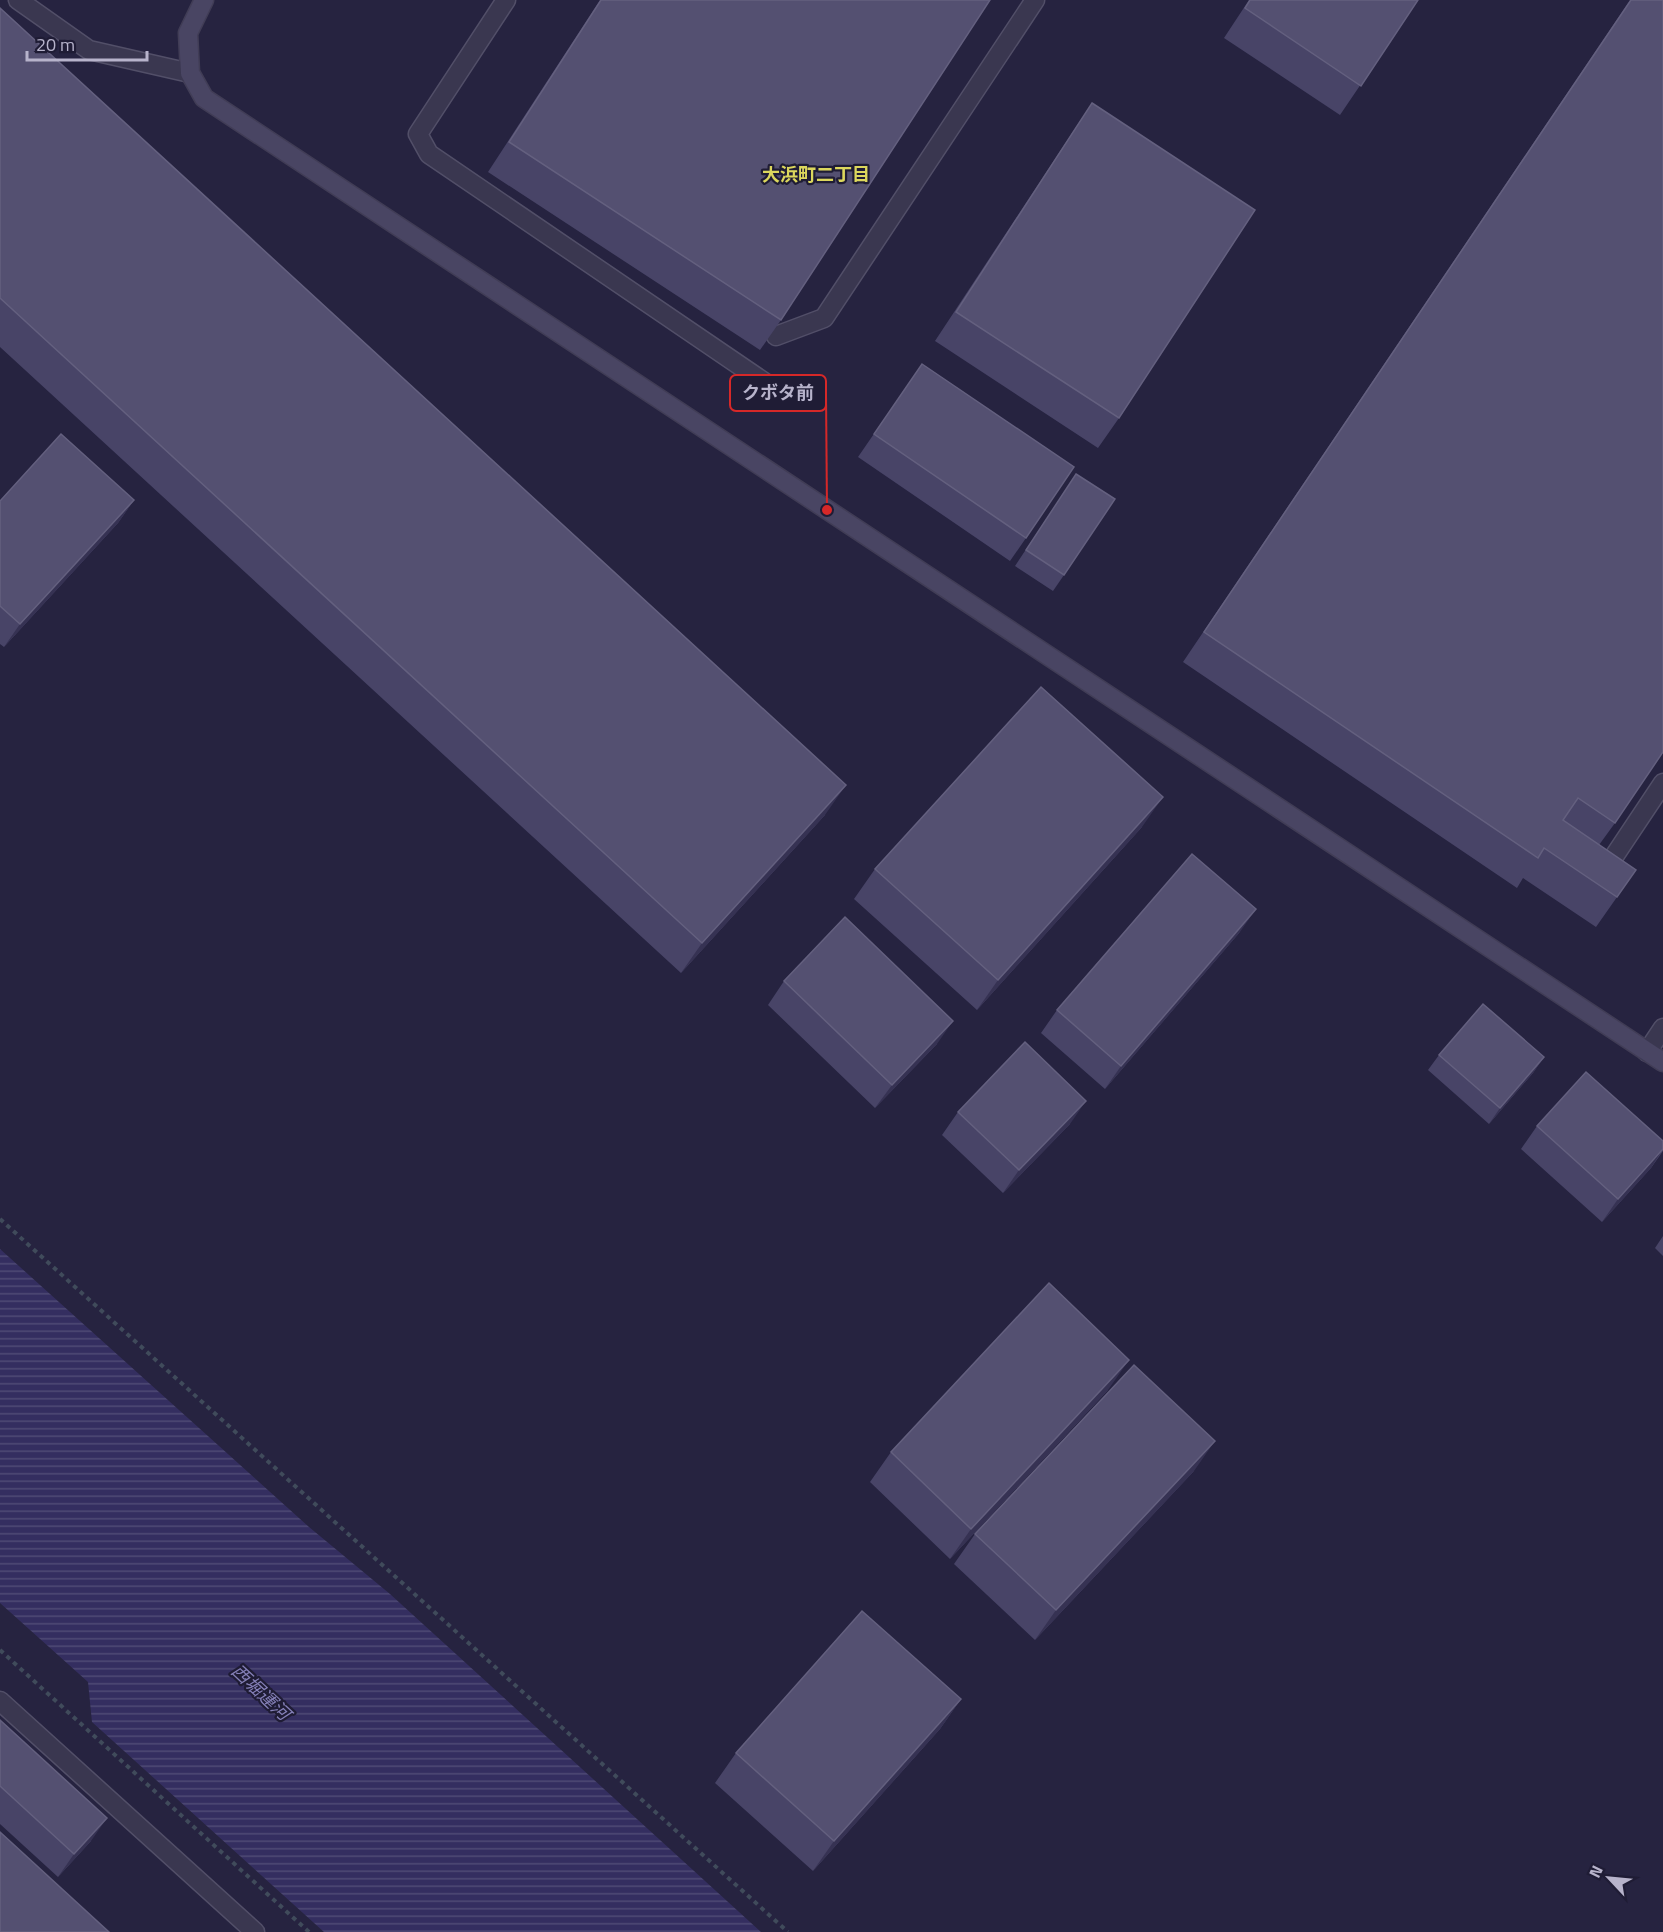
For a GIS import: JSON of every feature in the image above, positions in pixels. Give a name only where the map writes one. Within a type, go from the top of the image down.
[{"type":"street","points":[[18,0],[89,50],[190,73]]},
{"type":"street","points":[[204,0],[188,33],[190,73],[204,98],[1663,1062]]},
{"type":"street","points":[[506,0],[418,134],[429,154],[786,397]]},
{"type":"street","points":[[776,336],[824,318],[1035,0]]},
{"type":"street","points":[[1605,870],[1663,783]]},
{"type":"street","points":[[1647,1052],[1663,1028]]},
{"type":"street","points":[[0,1701],[255,1932]]},
{"type":"path","points":[[0,1219],[788,1932]]},
{"type":"path","points":[[0,1650],[309,1932]]},
{"type":"water","name":"西堀運河","points":[[0,1249],[309,1527],[390,1594],[761,1932],[324,1932],[92,1722],[88,1682],[0,1603]]},
{"type":"building","points":[[601,0],[990,0],[781,320],[509,142]]},
{"type":"building","points":[[1250,0],[1418,0],[1361,86],[1245,8]]},
{"type":"building","points":[[1631,0],[1663,0],[1663,752],[1615,823],[1578,798],[1563,820],[1636,870],[1617,897],[1544,848],[1538,858],[1204,632]]},
{"type":"building","points":[[0,8],[846,785],[702,943],[0,298]]},
{"type":"building","points":[[1092,103],[1255,210],[1119,418],[956,312]]},
{"type":"building","points":[[922,364],[1074,467],[1026,538],[874,434]]},
{"type":"building","points":[[61,434],[134,500],[20,624],[0,606],[0,501]]},
{"type":"building","points":[[1076,474],[1115,499],[1064,575],[1026,550]]},
{"type":"building","points":[[1041,687],[1163,797],[998,980],[875,869]]},
{"type":"building","points":[[1192,854],[1256,909],[1121,1066],[1057,1010]]},
{"type":"building","points":[[845,917],[953,1021],[892,1085],[784,981]]},
{"type":"building","points":[[1483,1004],[1544,1057],[1500,1108],[1439,1055]]},
{"type":"building","points":[[1025,1042],[1086,1101],[1019,1170],[958,1112]]},
{"type":"building","points":[[1586,1072],[1663,1141],[1663,1149],[1618,1199],[1537,1126]]},
{"type":"building","points":[[1049,1283],[1129,1360],[971,1529],[891,1452]]},
{"type":"building","points":[[1134,1365],[1215,1441],[1056,1610],[975,1534]]},
{"type":"building","points":[[862,1611],[961,1699],[834,1841],[736,1753]]},
{"type":"building","points":[[0,1720],[107,1818],[74,1854],[0,1786]]},
{"type":"building","points":[[0,1832],[109,1932],[0,1932]]},
{"type":"place","name":"クボタ前","points":[[827,510]]},
{"type":"district","name":"大浜町二丁目","points":[[816,174]]}]
